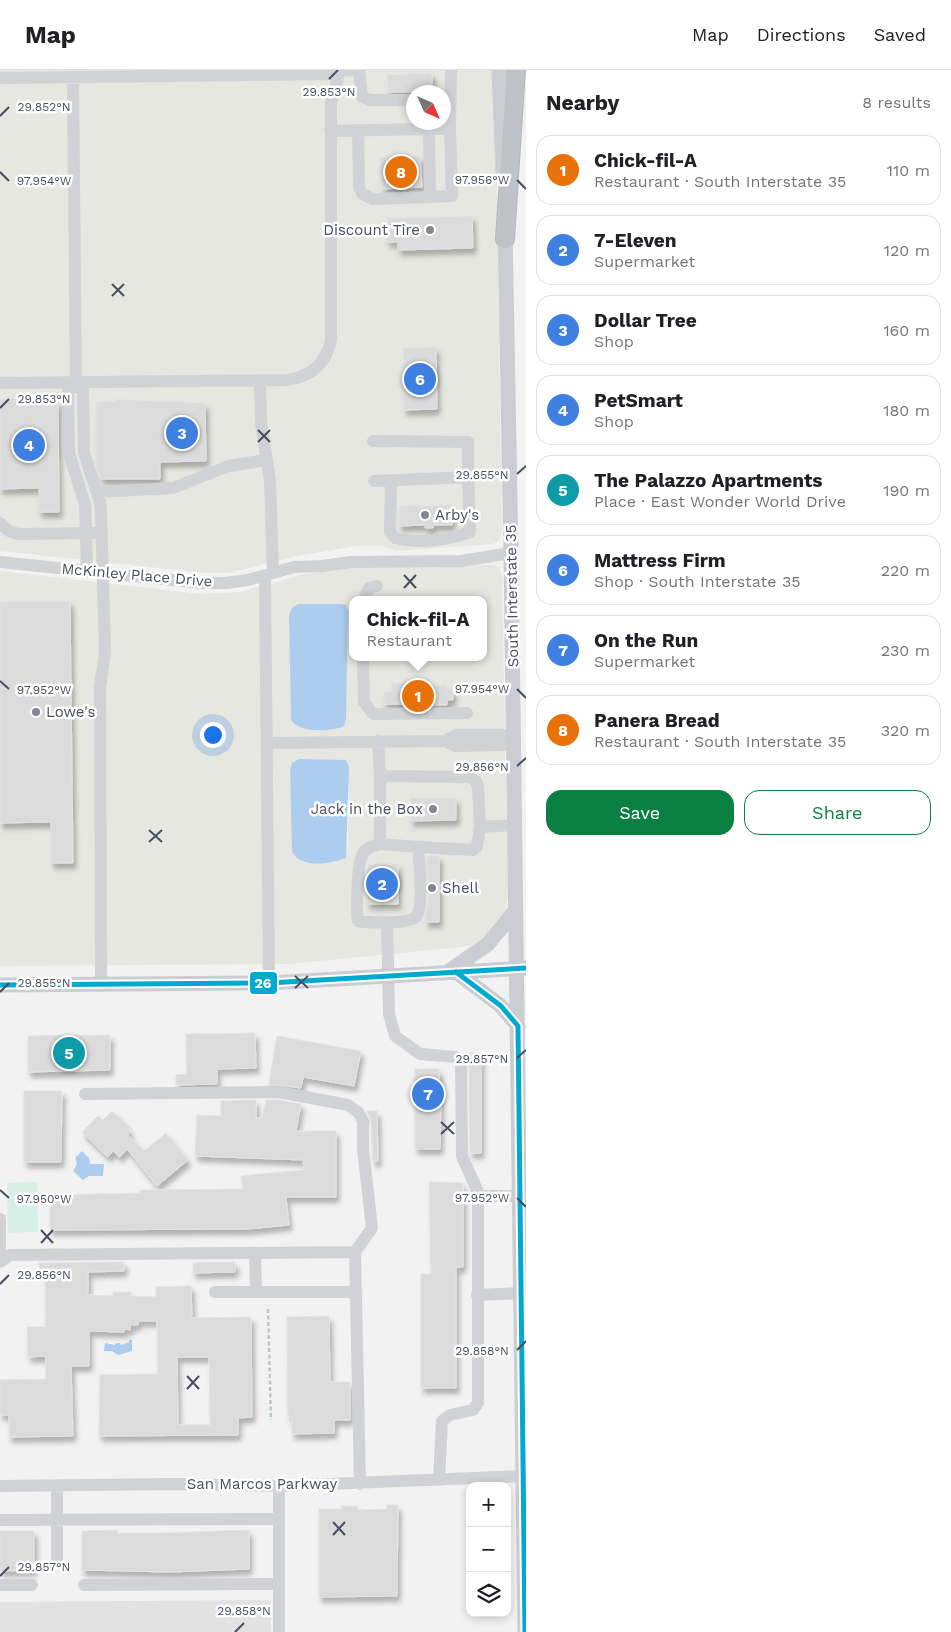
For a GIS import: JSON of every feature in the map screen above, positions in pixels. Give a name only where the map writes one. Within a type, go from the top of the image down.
[{"type":"highway","points":[[505,239],[516,70]]},
{"type":"main road","name":"South Interstate 35","points":[[499,70],[505,239],[511,553],[515,911],[521,968],[522,1030]]},
{"type":"main road","points":[[515,874],[526,894]]},
{"type":"main road","points":[[451,972],[488,944],[515,911]]},
{"type":"main road","points":[[0,985],[270,983],[521,968]]},
{"type":"main road","points":[[451,972],[501,1006],[522,1030],[519,1051],[525,1632]]},
{"type":"street","points":[[449,85],[451,70]]},
{"type":"street","points":[[0,383],[294,379],[310,374],[318,367],[329,350],[332,326],[330,130],[331,103],[341,71]]},
{"type":"street","points":[[0,78],[359,71],[362,98],[370,100],[406,100]]},
{"type":"street","points":[[73,77],[76,382],[83,392],[84,453],[100,502],[104,574],[105,652],[100,687],[101,985]]},
{"type":"street","points":[[330,130],[406,129]]},
{"type":"street","points":[[358,130],[359,187],[362,194],[373,199],[452,196],[450,130]]},
{"type":"street","points":[[429,130],[430,197]]},
{"type":"street","points":[[260,380],[261,423],[270,480],[267,743],[270,983]]},
{"type":"street","points":[[76,382],[68,392],[69,453],[70,465],[84,504],[87,572]]},
{"type":"street","points":[[373,441],[468,442],[470,532],[457,537],[426,540],[402,540],[395,538],[390,532],[391,480]]},
{"type":"street","points":[[97,492],[173,488],[228,466],[266,460]]},
{"type":"street","points":[[374,481],[468,477]]},
{"type":"street","points":[[0,523],[9,531],[18,534],[102,533]]},
{"type":"street","name":"McKinley Place Drive","points":[[0,562],[104,574],[201,583],[226,583],[269,575],[294,567],[351,562],[461,561],[511,553]]},
{"type":"street","points":[[366,596],[369,588],[377,586]]},
{"type":"street","points":[[363,661],[364,702],[373,714],[466,713]]},
{"type":"street","points":[[267,743],[445,740],[456,735],[514,740]]},
{"type":"street","points":[[378,741],[380,844]]},
{"type":"street","points":[[380,776],[470,777],[476,781],[478,787],[480,827],[477,846],[473,850],[418,846],[380,844],[368,848],[363,853],[357,918],[362,922],[408,921],[419,913],[418,846]]},
{"type":"street","points":[[480,827],[514,825]]},
{"type":"street","points":[[387,922],[389,1014],[395,1036],[420,1054],[456,1057],[460,1062],[462,1156],[478,1196],[478,1403],[473,1410],[450,1415],[442,1421],[439,1480]]},
{"type":"street","points":[[85,1094],[279,1092],[348,1105],[358,1112],[363,1121],[363,1149],[372,1228],[355,1252],[360,1484]]},
{"type":"street","points":[[478,1196],[520,1196]]},
{"type":"street","points":[[0,1219],[0,1262]]},
{"type":"street","points":[[0,1262],[10,1255],[355,1252]]},
{"type":"street","points":[[255,1253],[256,1292]]},
{"type":"street","points":[[215,1292],[356,1292]]},
{"type":"street","points":[[477,1295],[522,1293]]},
{"type":"street","name":"San Marcos Parkway","points":[[0,1486],[174,1484],[278,1486],[524,1476]]},
{"type":"street","points":[[57,1486],[57,1559]]},
{"type":"street","points":[[278,1486],[277,1584],[279,1632]]},
{"type":"street","points":[[0,1520],[278,1519]]},
{"type":"street","points":[[84,1585],[277,1584]]},
{"type":"street","points":[[0,1585],[32,1585]]},
{"type":"path","points":[[268,1309],[271,1420]]},
{"type":"shaded area","points":[[0,70],[495,70],[502,530],[499,541],[493,544],[395,551],[383,546],[356,546],[297,556],[229,573],[205,573],[0,551]]},
{"type":"shaded area","points":[[492,565],[499,567],[502,576],[508,897],[505,911],[497,925],[474,944],[461,947],[289,964],[0,966],[0,571],[201,594],[240,592],[305,574],[343,567]],"holes":[[[346,605],[348,612],[346,718],[291,720],[289,615],[292,608]],[[346,760],[349,767],[348,849],[335,862],[307,863],[296,857],[292,852],[290,770]]]},
{"type":"shaded area","points":[[271,1600],[271,1632],[0,1632],[0,1602]]},
{"type":"green space","points":[[37,1182],[38,1232],[8,1233],[7,1183]]},
{"type":"water","points":[[298,604],[346,605],[348,612],[346,718],[344,726],[339,728],[324,730],[308,729],[295,724],[291,720],[289,615],[292,608]]},
{"type":"water","points":[[299,759],[346,760],[349,767],[346,858],[317,864],[302,861],[292,852],[290,770],[292,763]]},
{"type":"water","points":[[82,1151],[89,1158],[90,1164],[104,1164],[103,1176],[89,1176],[83,1180],[73,1171],[77,1164],[75,1158]]},
{"type":"water","points":[[129,1340],[132,1340],[132,1351],[118,1355],[112,1351],[104,1351],[105,1343],[115,1345],[120,1343],[121,1345],[129,1342]]},
{"type":"building","points":[[432,73],[432,85],[406,85],[406,92],[388,92],[387,75]]},
{"type":"building","points":[[420,156],[422,187],[382,189],[380,158]]},
{"type":"building","name":"Discount Tire","points":[[472,216],[473,248],[398,250],[398,242],[387,242],[387,218]]},
{"type":"building","points":[[436,347],[437,409],[404,410],[403,348]]},
{"type":"building","points":[[36,398],[36,402],[58,401],[59,512],[39,512],[39,488],[0,489],[0,401],[2,399]]},
{"type":"building","points":[[115,399],[205,403],[206,461],[160,462],[160,479],[101,479],[96,465],[96,402],[115,401]]},
{"type":"building","name":"Arby's","points":[[452,505],[452,525],[434,525],[433,528],[425,528],[425,525],[399,526],[399,506]]},
{"type":"building","name":"Lowe's","points":[[70,601],[73,863],[51,863],[51,822],[0,823],[0,602]]},
{"type":"building","points":[[391,683],[430,683],[430,686],[447,685],[447,690],[453,690],[453,700],[447,700],[447,705],[384,704],[384,692],[392,691]]},
{"type":"building","name":"Jack in the Box","points":[[410,798],[456,798],[456,820],[411,821]]},
{"type":"building","name":"Shell","points":[[427,856],[439,856],[439,922],[425,922],[429,895]]},
{"type":"building","points":[[368,864],[398,864],[398,904],[367,904]]},
{"type":"building","points":[[255,1033],[256,1068],[217,1069],[217,1084],[176,1085],[176,1075],[187,1074],[186,1034]]},
{"type":"building","points":[[110,1035],[110,1070],[28,1072],[28,1036]]},
{"type":"building","points":[[277,1036],[361,1051],[354,1086],[303,1077],[301,1088],[269,1084]]},
{"type":"building","points":[[466,1053],[481,1053],[481,1153],[470,1153],[469,1062]]},
{"type":"building","points":[[415,1069],[439,1069],[440,1149],[415,1149]]},
{"type":"building","points":[[24,1091],[62,1091],[61,1162],[24,1162]]},
{"type":"building","points":[[256,1100],[256,1118],[262,1118],[266,1100],[278,1100],[301,1104],[296,1131],[336,1131],[336,1197],[286,1197],[289,1225],[247,1229],[50,1230],[50,1195],[140,1193],[140,1190],[243,1189],[241,1176],[304,1170],[303,1160],[195,1156],[197,1115],[221,1116],[221,1101]]},
{"type":"building","points":[[112,1111],[127,1125],[131,1132],[128,1135],[144,1151],[166,1133],[188,1160],[157,1186],[127,1149],[120,1157],[113,1151],[108,1157],[82,1132],[98,1116],[103,1120]]},
{"type":"building","points":[[367,1111],[377,1111],[378,1161],[373,1162],[371,1121]]},
{"type":"building","points":[[429,1182],[463,1183],[463,1267],[456,1267],[456,1388],[421,1388],[421,1274],[431,1274]]},
{"type":"building","points":[[124,1262],[124,1271],[88,1272],[88,1295],[113,1296],[113,1292],[131,1292],[131,1296],[156,1297],[156,1287],[191,1286],[192,1318],[251,1317],[252,1417],[238,1418],[238,1435],[99,1436],[100,1375],[158,1374],[157,1321],[138,1321],[138,1325],[130,1325],[130,1330],[124,1329],[124,1332],[89,1331],[89,1366],[71,1366],[73,1436],[9,1437],[9,1415],[0,1415],[0,1380],[46,1379],[46,1356],[28,1357],[27,1327],[46,1327],[45,1272],[39,1272],[39,1263]],"holes":[[[177,1357],[209,1357],[210,1425],[178,1425]]]},
{"type":"building","points":[[235,1262],[235,1272],[193,1273],[193,1263]]},
{"type":"building","points":[[329,1316],[330,1382],[350,1382],[350,1420],[334,1420],[334,1433],[292,1434],[292,1417],[288,1417],[287,1317]]},
{"type":"building","points":[[387,1505],[398,1505],[397,1596],[319,1597],[319,1509],[341,1509],[341,1506],[358,1506],[358,1510],[387,1509]]},
{"type":"building","points":[[118,1530],[118,1533],[162,1533],[249,1530],[249,1569],[170,1572],[82,1570],[82,1531]]},
{"type":"building","points":[[0,1531],[34,1531],[34,1570],[0,1571]]},
{"type":"transit line","name":"26","points":[[0,985],[269,983],[526,968]]},
{"type":"transit line","name":"26","points":[[456,972],[501,1006],[518,1026],[525,1632]]},
{"type":"place","name":"Panera Bread","points":[[401,172]]},
{"type":"place","name":"Discount Tire","points":[[430,230]]},
{"type":"place","name":"Mattress Firm","points":[[420,379]]},
{"type":"place","name":"Dollar Tree","points":[[182,433]]},
{"type":"place","name":"PetSmart","points":[[29,445]]},
{"type":"place","name":"Arby's","points":[[425,515]]},
{"type":"place","name":"Chick-fil-A","points":[[418,696]]},
{"type":"place","name":"Lowe's","points":[[36,712]]},
{"type":"place","name":"Jack in the Box","points":[[433,809]]},
{"type":"place","name":"7-Eleven","points":[[382,884]]},
{"type":"place","name":"Shell","points":[[432,888]]},
{"type":"place","name":"The Palazzo Apartments","points":[[69,1053]]},
{"type":"place","name":"On the Run","points":[[428,1094]]}]
